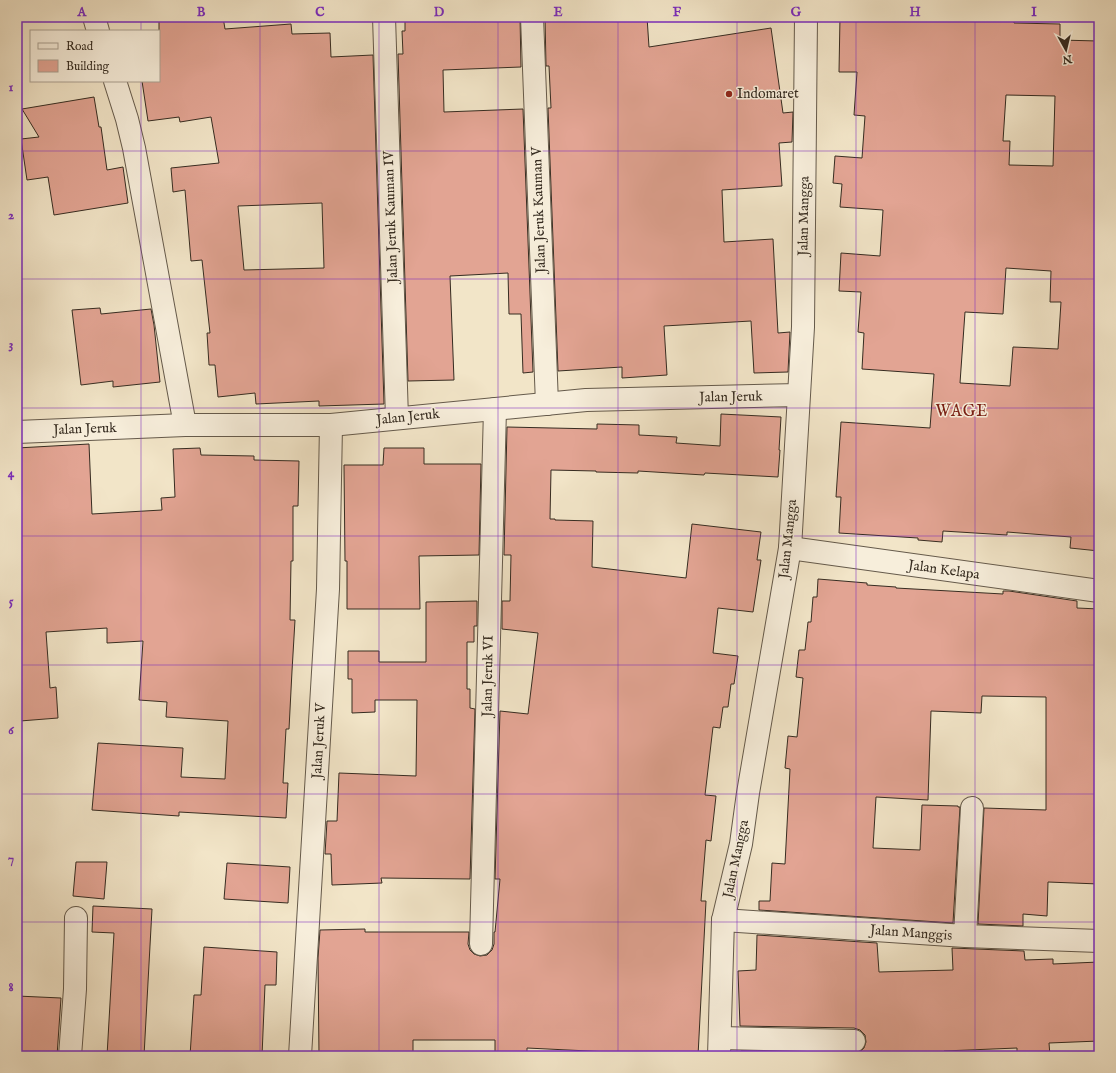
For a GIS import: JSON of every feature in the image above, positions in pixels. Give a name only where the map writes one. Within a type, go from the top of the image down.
[{"type":"street","points":[[94,17],[98,30]]},
{"type":"street","name":"Jalan Jeruk Kauman IV","points":[[384,17],[397,418]]},
{"type":"street","name":"Jalan Jeruk Kauman V","points":[[532,17],[547,404]]},
{"type":"street","name":"Jalan Mangga","points":[[720,1047],[723,920],[741,844],[748,793],[790,548],[803,327],[806,17]]},
{"type":"street","points":[[115,82],[134,148],[185,424]]},
{"type":"street","name":"Jalan Jeruk","points":[[17,432],[185,424],[331,425],[586,400],[799,395]]},
{"type":"street","name":"Jalan Jeruk VI","points":[[481,944],[495,409]]},
{"type":"street","name":"Jalan Jeruk V","points":[[300,1056],[328,589],[331,425]]},
{"type":"street","name":"Jalan Kelapa","points":[[790,548],[1099,591]]},
{"type":"street","points":[[965,936],[972,808]]},
{"type":"street","points":[[70,1056],[75,989],[76,918]]},
{"type":"street","name":"Jalan Manggis","points":[[723,920],[965,936],[1099,940]]},
{"type":"street","points":[[720,1047],[854,1041]]},
{"type":"building","points":[[184,17],[223,17],[225,29],[291,24],[292,34],[330,33],[331,57],[373,55],[384,404],[319,406],[319,401],[256,404],[255,393],[218,397],[215,365],[209,365],[207,333],[210,333],[202,260],[191,261],[185,190],[173,192],[171,168],[219,163],[211,117],[180,122],[179,117],[148,121],[142,82],[160,82],[159,21]],"holes":[[[322,203],[324,268],[244,270],[238,206]]]},
{"type":"building","points":[[405,17],[520,17],[521,67],[443,70],[444,112],[523,109],[533,372],[523,373],[521,314],[509,314],[508,273],[450,276],[454,380],[408,381],[398,54],[403,54],[402,31],[405,31]]},
{"type":"building","points":[[545,17],[647,17],[649,47],[771,28],[783,113],[793,112],[792,142],[779,143],[782,186],[722,190],[724,242],[773,239],[778,333],[790,332],[788,372],[754,373],[751,321],[664,326],[667,375],[622,378],[622,367],[558,371],[548,108],[551,108],[549,66],[546,66]]},
{"type":"building","points":[[840,17],[941,17],[941,19],[1060,24],[1060,40],[1098,41],[1096,93],[1099,93],[1099,551],[1070,548],[1071,537],[1007,532],[1007,535],[943,531],[942,542],[918,540],[918,538],[839,533],[841,497],[836,497],[841,422],[930,428],[934,374],[862,369],[864,333],[858,332],[861,292],[839,291],[841,253],[880,256],[883,210],[840,207],[842,184],[833,183],[835,156],[862,158],[865,116],[854,115],[857,72],[839,72]],"holes":[[[1006,95],[1055,96],[1053,166],[1009,165],[1010,141],[1003,141]],[[1006,268],[1051,271],[1050,302],[1061,302],[1058,349],[1013,347],[1010,386],[960,383],[965,312],[1003,314]]]},
{"type":"building","points":[[94,97],[99,127],[101,127],[107,170],[123,167],[128,203],[54,215],[48,177],[27,180],[21,139],[39,137],[22,109]]},
{"type":"building","points":[[100,308],[101,314],[151,309],[160,382],[113,387],[113,381],[81,385],[72,310]]},
{"type":"building","points":[[721,414],[781,417],[778,477],[705,473],[704,475],[638,471],[638,473],[551,470],[550,519],[593,521],[592,567],[686,578],[692,524],[761,532],[757,560],[761,560],[753,612],[718,608],[713,653],[738,656],[734,684],[731,684],[728,707],[723,707],[720,728],[713,727],[705,795],[716,796],[711,841],[706,840],[701,901],[706,901],[698,1056],[609,1056],[609,1052],[527,1048],[527,1056],[495,1056],[495,1040],[413,1040],[413,1053],[381,1053],[381,1056],[319,1056],[318,958],[320,930],[365,929],[365,932],[469,932],[468,944],[470,950],[474,954],[480,956],[487,955],[492,950],[494,944],[500,879],[495,879],[500,711],[528,714],[538,633],[502,629],[502,601],[510,601],[511,555],[504,555],[507,427],[597,429],[597,424],[639,425],[639,435],[677,437],[676,443],[720,446]]},
{"type":"building","points":[[89,444],[92,514],[162,510],[161,498],[175,497],[173,449],[200,448],[201,455],[254,456],[254,460],[299,461],[298,506],[293,506],[293,561],[291,561],[290,620],[295,620],[289,729],[286,729],[283,783],[288,783],[286,818],[179,812],[179,816],[92,810],[98,743],[183,748],[181,777],[225,779],[228,721],[166,717],[167,702],[139,700],[143,641],[107,643],[107,628],[46,632],[50,688],[56,687],[58,718],[20,721],[17,684],[17,448]]},
{"type":"building","points":[[384,448],[424,448],[424,464],[481,464],[479,555],[419,556],[420,609],[347,609],[344,465],[383,465]]},
{"type":"building","points":[[818,579],[867,583],[867,585],[896,588],[1003,594],[1003,591],[1009,591],[1077,601],[1077,608],[1099,609],[1099,884],[1048,882],[1047,916],[1023,914],[1023,926],[978,924],[984,808],[1046,810],[1046,697],[982,696],[981,713],[931,711],[928,800],[876,797],[873,848],[920,850],[922,805],[960,807],[953,923],[759,910],[759,901],[770,901],[772,863],[785,864],[790,769],[785,768],[788,736],[797,737],[803,678],[796,677],[799,650],[805,650],[808,622],[811,622],[813,597],[817,597]]},
{"type":"building","points":[[477,601],[477,626],[474,626],[474,642],[467,642],[467,689],[470,689],[470,708],[475,709],[470,879],[381,878],[382,883],[332,885],[331,854],[325,854],[327,821],[337,821],[339,773],[416,776],[417,700],[375,700],[375,712],[352,713],[352,679],[348,679],[348,651],[379,651],[379,662],[426,662],[426,602]]},
{"type":"building","points":[[76,862],[107,862],[104,899],[73,896]]},
{"type":"building","points":[[227,863],[290,867],[288,903],[224,899]]},
{"type":"building","points":[[93,906],[152,909],[144,1056],[107,1056],[114,933],[92,932]]},
{"type":"building","points":[[757,935],[877,943],[879,972],[953,970],[952,948],[1024,951],[1025,960],[1053,959],[1053,964],[1099,962],[1099,1041],[1049,1043],[1050,1056],[1017,1056],[1017,1048],[944,1051],[944,1056],[741,1056],[741,1051],[854,1054],[860,1052],[864,1048],[866,1042],[865,1035],[860,1030],[854,1028],[740,1026],[738,971],[756,970]]},
{"type":"building","points":[[204,947],[277,952],[276,985],[265,985],[262,1056],[190,1056],[194,995],[201,995]]},
{"type":"building","points":[[17,996],[61,998],[57,1056],[17,1056]]},
{"type":"place","name":"Indomaret","points":[[729,94]]},
{"type":"district","name":"WAGE","points":[[962,412]]}]
